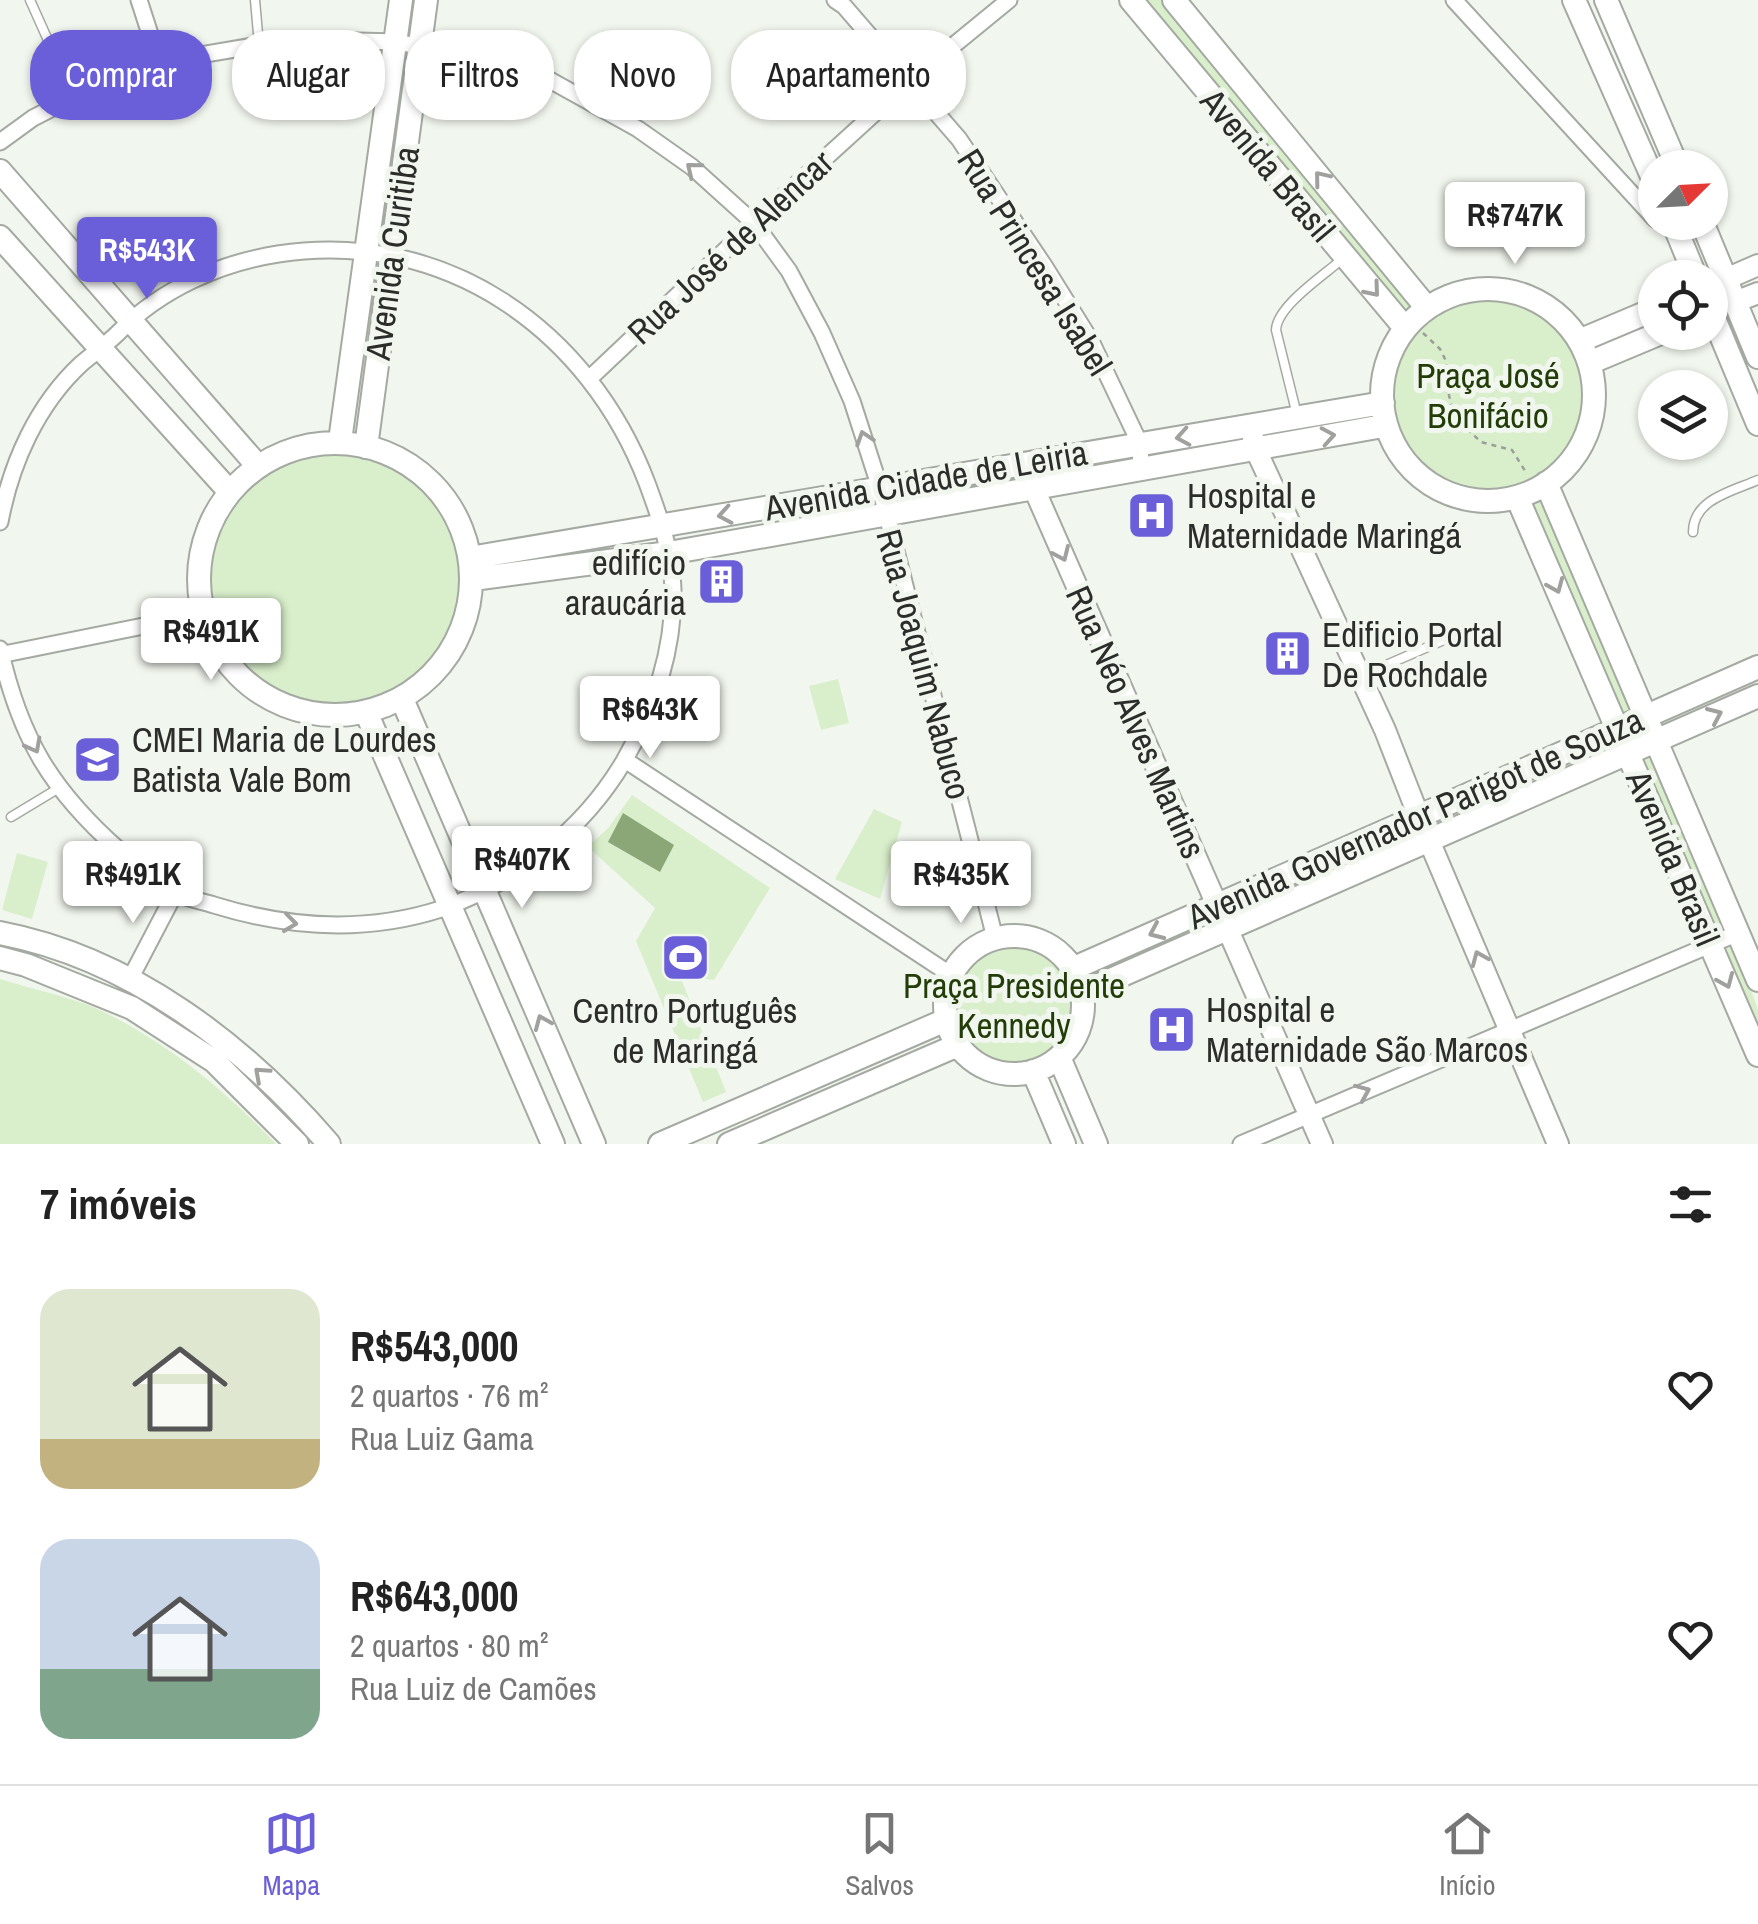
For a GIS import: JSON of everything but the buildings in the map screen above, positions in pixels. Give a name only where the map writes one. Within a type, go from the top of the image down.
[{"type":"main road","name":"Avenida Curitiba","points":[[401,0],[406,30]]},
{"type":"main road","name":"Avenida Curitiba","points":[[414,30],[426,0]]},
{"type":"main road","name":"Avenida Brasil","points":[[1131,0],[1345,258],[1413,330]]},
{"type":"main road","name":"Avenida Brasil","points":[[1174,0],[1426,308]]},
{"type":"main road","points":[[1574,0],[1641,150]]},
{"type":"main road","points":[[1606,0],[1670,150]]},
{"type":"main road","name":"Avenida Curitiba","points":[[340,441],[366,252],[405,63]]},
{"type":"main road","name":"Avenida Curitiba","points":[[366,447],[390,255],[405,88]]},
{"type":"main road","points":[[0,171],[258,465]]},
{"type":"main road","points":[[0,237],[230,491]]},
{"type":"main road","points":[[1680,240],[1688,260]]},
{"type":"main road","points":[[1493,289],[1527,296],[1557,314],[1584,352],[1594,386],[1588,430],[1564,469],[1537,479],[1517,497],[1491,501],[1441,490],[1419,475],[1402,456],[1383,415],[1384,378],[1390,353],[1413,330],[1426,308],[1458,293],[1493,289]]},
{"type":"main road","points":[[1728,294],[1758,357]]},
{"type":"main road","points":[[1728,305],[1735,302]]},
{"type":"main road","points":[[1584,352],[1638,319]]},
{"type":"main road","points":[[1584,352],[1638,338]]},
{"type":"main road","points":[[1727,350],[1758,424]]},
{"type":"main road","name":"Avenida Cidade de Leiria","points":[[472,568],[669,552],[1033,488],[1250,425],[1298,417],[1383,415]]},
{"type":"main road","name":"Avenida Cidade de Leiria","points":[[472,568],[663,525],[1024,464],[1256,450],[1383,415]]},
{"type":"main road","points":[[340,441],[366,447],[404,460],[440,490],[463,530],[472,568],[461,632],[442,665],[424,684],[402,698],[366,712],[338,716],[298,710],[262,694],[232,668],[211,634],[200,596],[202,554],[215,515],[230,491],[258,465],[299,446],[340,441]]},
{"type":"main road","name":"Avenida Brasil","points":[[1537,479],[1758,980]]},
{"type":"main road","name":"Avenida Brasil","points":[[1517,497],[1758,1054]]},
{"type":"main road","name":"Avenida Governador Parigot de Souza","points":[[1072,969],[1758,667]]},
{"type":"main road","name":"Avenida Governador Parigot de Souza","points":[[1081,993],[1758,696]]},
{"type":"main road","points":[[402,698],[594,1144]]},
{"type":"main road","points":[[366,712],[553,1144]]},
{"type":"main road","points":[[0,932],[54,947],[130,979],[176,1008],[225,1043],[276,1088],[329,1144]]},
{"type":"main road","points":[[1024,937],[1052,948],[1072,969],[1081,993],[1079,1028],[1059,1057],[1033,1072],[1000,1073],[984,1068],[958,1045],[946,1020],[945,1003],[951,976],[969,952],[995,938],[1024,937]]},
{"type":"main road","points":[[0,958],[132,1008],[214,1061],[297,1144]]},
{"type":"main road","points":[[660,1144],[946,1020]]},
{"type":"main road","points":[[728,1144],[958,1045]]},
{"type":"main road","points":[[1059,1057],[1096,1144]]},
{"type":"main road","points":[[1033,1072],[1064,1144]]},
{"type":"street","points":[[139,0],[149,30]]},
{"type":"street","name":"Rua José de Alencar","points":[[966,35],[1009,0]]},
{"type":"street","points":[[1454,0],[1638,201]]},
{"type":"street","name":"Rua Princesa Isabel","points":[[840,2],[865,30]]},
{"type":"street","name":"Rua Joaquim Nabuco","points":[[554,82],[638,129],[692,166],[754,223],[789,271],[822,332],[852,401],[880,488],[995,938]]},
{"type":"street","name":"Rua Joaquim Nabuco","points":[[0,142],[30,120]]},
{"type":"street","name":"Rua José de Alencar","points":[[590,378],[867,120]]},
{"type":"street","name":"Rua Princesa Isabel","points":[[942,120],[1091,342],[1140,456]]},
{"type":"street","points":[[1673,240],[1686,254]]},
{"type":"street","points":[[0,522],[23,447],[48,400],[81,365],[152,304],[188,283],[243,261],[314,250],[366,252],[390,255],[451,274],[512,306],[560,346],[590,378],[618,419],[639,461],[663,525],[673,587],[662,672],[640,734],[595,803],[564,836],[519,870],[450,905],[376,922],[279,922],[175,893],[82,816],[31,743],[16,709],[0,653],[203,614]]},
{"type":"street","points":[[1728,278],[1758,265]]},
{"type":"street","points":[[1735,302],[1758,292]]},
{"type":"street","points":[[1250,425],[1256,450],[1400,764],[1418,816],[1558,1144]]},
{"type":"street","name":"Rua Néo Alves Martins","points":[[1024,464],[1322,1144]]},
{"type":"street","points":[[624,760],[951,976]]},
{"type":"street","points":[[130,979],[175,893]]},
{"type":"street","points":[[1241,1144],[1738,933]]},
{"type":"lane","points":[[30,0],[43,30]]},
{"type":"lane","points":[[255,0],[257,30]]},
{"type":"lane","points":[[1298,417],[1276,321],[1345,258]]},
{"type":"lane","points":[[1693,532],[1693,521],[1705,504],[1758,480]]},
{"type":"lane","points":[[1362,676],[1453,636]]},
{"type":"lane","points":[[11,817],[59,788]]},
{"type":"path","points":[[1413,330],[1440,349],[1446,362],[1451,404],[1464,426],[1481,442],[1512,450],[1537,479]]},
{"type":"green space","name":"Praça José Bonifácio","points":[[1138,0],[1161,0],[1420,312],[1455,294],[1493,289],[1521,294],[1545,306],[1565,324],[1580,346],[1589,371],[1593,397],[1590,424],[1579,450],[1546,483],[1638,720],[1622,727],[1523,495],[1478,501],[1450,493],[1425,479],[1391,440],[1382,419],[1385,382],[1392,354],[1407,325]]},
{"type":"green space","points":[[335,443],[387,454],[431,483],[460,527],[471,579],[460,631],[431,675],[387,704],[335,715],[283,704],[239,675],[210,631],[199,579],[210,527],[239,483],[283,454]]},
{"type":"green space","points":[[838,679],[849,723],[821,730],[809,686]]},
{"type":"green space","points":[[1649,745],[1732,936],[1758,1010],[1758,1036],[1634,751]]},
{"type":"green space","name":"Centro Português de Maringá","points":[[632,795],[770,888],[714,980],[680,976],[726,1092],[703,1102],[636,941],[655,908],[588,847],[609,827]]},
{"type":"green space","points":[[874,809],[902,822],[880,899],[835,879]]},
{"type":"green space","points":[[17,853],[48,862],[32,919],[2,910]]},
{"type":"green space","name":"Praça Presidente Kennedy","points":[[1014,936],[1040,942],[1063,956],[1077,979],[1083,1005],[1077,1031],[1063,1054],[1040,1068],[1014,1074],[988,1068],[965,1054],[951,1031],[945,1005],[951,979],[965,956],[988,942]]},
{"type":"green space","points":[[0,979],[80,1002],[128,1025],[196,1070],[276,1144],[0,1144]]},
{"type":"shaded area","points":[[623,813],[674,845],[660,872],[608,842]]},
{"type":"place","name":"Hospital e Maternidade Maringá","points":[[1152,515]]},
{"type":"place","name":"edifício araucária","points":[[721,582]]},
{"type":"place","name":"Edificio Portal De Rochdale","points":[[1287,654]]},
{"type":"place","name":"CMEI Maria de Lourdes Batista Vale Bom","points":[[97,759]]},
{"type":"place","name":"Centro Português de Maringá","points":[[685,958]]},
{"type":"place","name":"Hospital e Maternidade São Marcos","points":[[1171,1029]]}]
